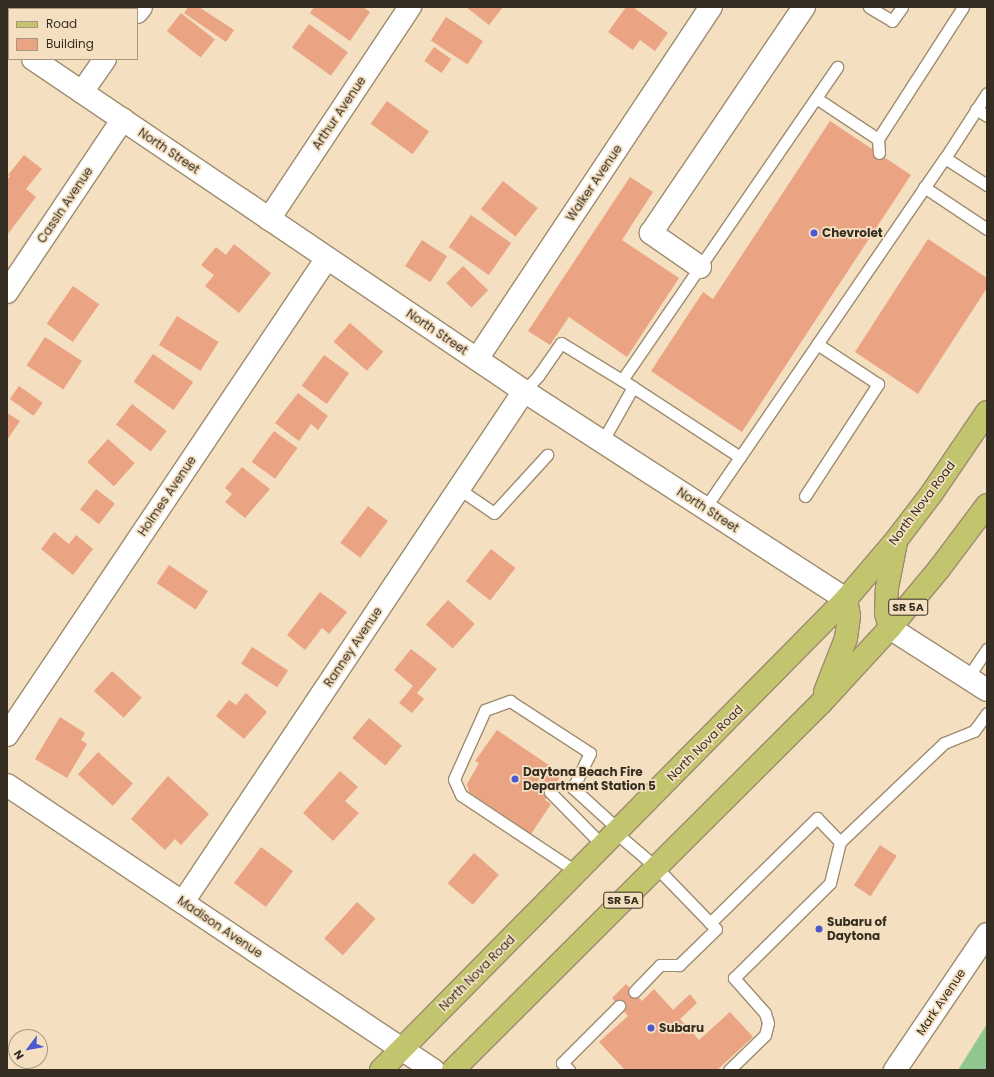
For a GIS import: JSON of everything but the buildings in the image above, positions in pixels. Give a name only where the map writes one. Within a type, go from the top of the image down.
[{"type":"main road","name":"North Nova Road","points":[[381,1070],[846,599],[897,539],[941,479],[987,412]]},
{"type":"main road","name":"SR 5A","points":[[453,1070],[821,703],[890,628],[939,569],[987,505]]},
{"type":"main road","points":[[890,628],[886,613],[887,588],[897,539]]},
{"type":"main road","points":[[821,703],[846,638],[849,616],[846,599]]},
{"type":"street","name":"Arthur Avenue","points":[[269,219],[410,7]]},
{"type":"street","name":"Walker Avenue","points":[[477,359],[711,7]]},
{"type":"street","points":[[700,266],[651,233],[804,7]]},
{"type":"street","name":"North Street","points":[[34,60],[524,391],[846,599]]},
{"type":"street","points":[[82,92],[104,60]]},
{"type":"street","name":"Cassin Avenue","points":[[7,292],[123,119]]},
{"type":"street","name":"Holmes Avenue","points":[[7,735],[327,258]]},
{"type":"street","name":"Ranney Avenue","points":[[183,902],[524,391]]},
{"type":"street","points":[[890,628],[987,690]]},
{"type":"street","name":"Madison Avenue","points":[[7,785],[433,1070]]},
{"type":"street","name":"Mark Avenue","points":[[895,1070],[987,934]]},
{"type":"lane","points":[[869,7],[892,21],[902,7]]},
{"type":"lane","points":[[879,153],[878,139],[963,7]]},
{"type":"lane","points":[[622,380],[837,67]]},
{"type":"lane","points":[[704,508],[945,158],[987,93]]},
{"type":"lane","points":[[816,98],[878,139]]},
{"type":"lane","points":[[976,109],[987,116]]},
{"type":"lane","points":[[945,158],[987,185]]},
{"type":"lane","points":[[924,187],[987,229]]},
{"type":"lane","points":[[524,391],[538,376],[562,343],[633,387],[740,457]]},
{"type":"lane","points":[[805,496],[878,384],[817,344]]},
{"type":"lane","points":[[602,442],[633,387]]},
{"type":"lane","points":[[459,489],[494,513],[547,455]]},
{"type":"lane","points":[[968,677],[987,649]]},
{"type":"lane","points":[[577,872],[462,795],[454,779],[485,710],[510,701],[590,753],[573,788],[613,836]]},
{"type":"lane","points":[[729,1070],[765,1035],[768,1023],[765,1013],[734,978],[830,883],[840,842],[944,743],[974,731],[987,713]]},
{"type":"lane","points":[[550,792],[656,867],[713,926]]},
{"type":"lane","points":[[634,992],[660,965],[679,965],[713,926],[818,818],[840,842]]},
{"type":"lane","points":[[569,1070],[562,1063],[619,1006]]},
{"type":"shaded area","points":[[987,1024],[987,1070],[958,1070]]},
{"type":"place","name":"Chevrolet","points":[[814,233]]},
{"type":"place","name":"Daytona Beach Fire Department Station 5","points":[[515,779]]},
{"type":"place","name":"Subaru of Daytona","points":[[819,929]]},
{"type":"place","name":"Subaru","points":[[651,1028]]}]
